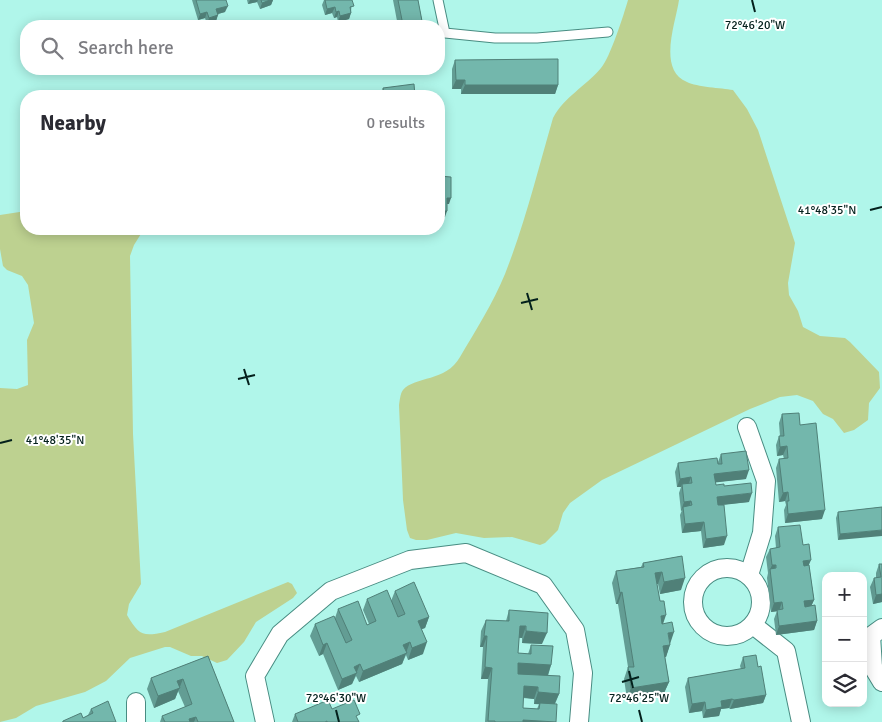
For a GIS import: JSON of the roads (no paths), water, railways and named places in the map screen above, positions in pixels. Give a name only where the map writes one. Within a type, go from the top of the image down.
[{"type":"street","points":[[747,428],[766,481],[762,533],[749,575]]},
{"type":"street","points":[[265,722],[255,676],[280,634],[331,591],[410,560],[466,553],[543,584],[575,630],[584,673],[579,722]]},
{"type":"street","points":[[717,569],[739,570],[749,575],[756,583],[761,594],[759,616],[753,625],[744,632],[733,636],[721,636],[710,632],[701,625],[695,615],[692,604],[694,592],[699,582],[707,574],[717,569]]},
{"type":"street","points":[[753,625],[786,651],[801,722]]},
{"type":"street","points":[[882,628],[871,636],[872,666],[882,682]]},
{"type":"street","points":[[136,702],[136,722]]},
{"type":"lane","points":[[438,0],[442,20]]},
{"type":"lane","points":[[445,33],[495,38],[520,38],[608,32]]}]
